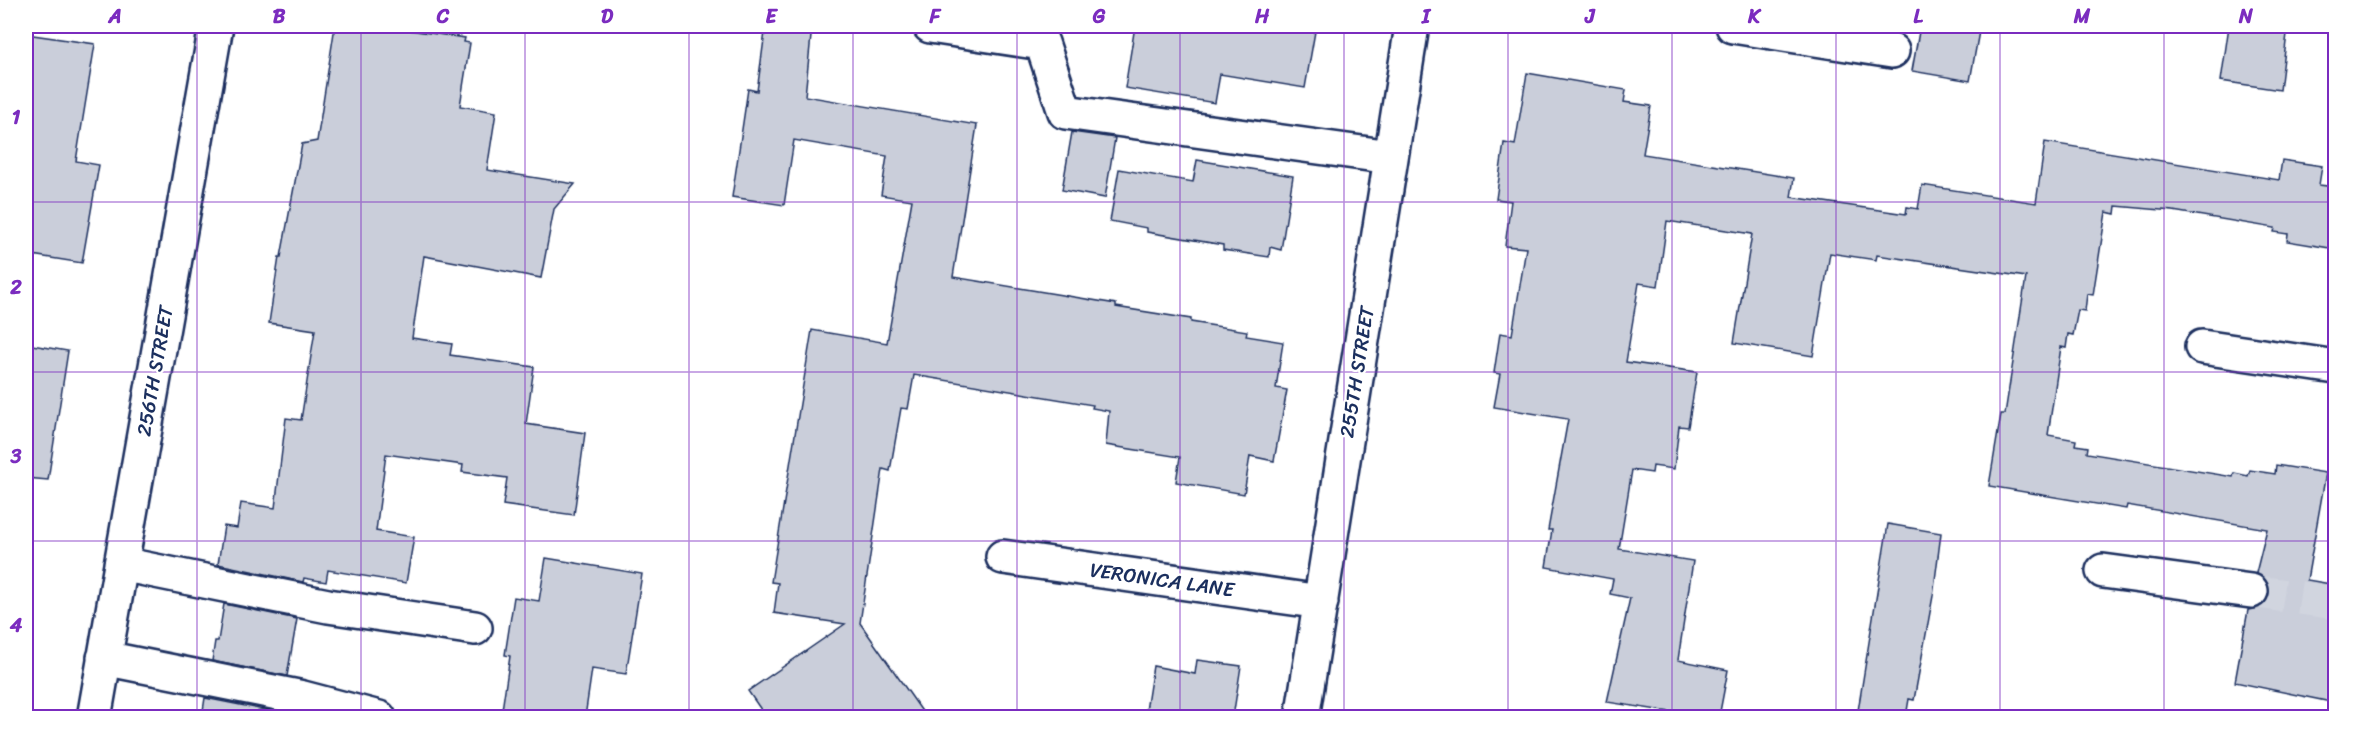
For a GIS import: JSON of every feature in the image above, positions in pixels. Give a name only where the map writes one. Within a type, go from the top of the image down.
[{"type":"street","name":"256TH STREET","points":[[94,717],[216,26]]},
{"type":"street","points":[[930,26],[1042,43],[1065,112],[1391,157]]},
{"type":"street","name":"255TH STREET","points":[[1302,717],[1412,26]]},
{"type":"street","points":[[1733,26],[1892,51]]},
{"type":"street","points":[[2202,347],[2336,367]]},
{"type":"street","name":"VERONICA LANE","points":[[1004,557],[1321,602]]},
{"type":"street","points":[[121,564],[328,606],[475,628]]},
{"type":"street","points":[[2103,572],[2251,591]]},
{"type":"street","points":[[104,658],[281,693],[379,717]]},
{"type":"building","points":[[335,26],[380,26],[465,38],[464,42],[470,43],[460,106],[496,112],[487,170],[575,184],[554,209],[541,278],[424,256],[412,338],[452,344],[450,355],[534,367],[526,424],[585,433],[574,515],[503,505],[507,478],[462,472],[463,465],[386,454],[376,531],[414,537],[406,583],[328,570],[326,582],[304,578],[303,582],[218,564],[224,526],[237,528],[241,503],[275,508],[286,418],[301,420],[315,330],[269,323],[279,257],[281,257],[302,144],[317,141]]},
{"type":"building","points":[[769,26],[812,26],[805,96],[977,125],[953,277],[1116,304],[1116,307],[1191,319],[1191,322],[1247,331],[1246,336],[1283,342],[1276,388],[1287,390],[1274,461],[1250,456],[1244,494],[1176,482],[1180,457],[1106,445],[1109,411],[1092,408],[1093,405],[914,375],[908,409],[901,408],[890,471],[883,469],[860,623],[926,717],[766,717],[748,691],[845,624],[774,613],[778,583],[771,582],[812,330],[887,343],[912,200],[881,195],[887,156],[794,140],[784,205],[732,197],[748,89],[757,91],[765,32],[768,32]]},
{"type":"building","points":[[1135,26],[1316,26],[1305,88],[1220,74],[1215,103],[1125,88]]},
{"type":"building","points":[[1920,26],[1980,26],[1970,81],[1912,71]]},
{"type":"building","points":[[2229,26],[2288,26],[2280,90],[2221,81]]},
{"type":"building","points":[[26,34],[95,44],[76,161],[99,165],[82,263],[26,254]]},
{"type":"building","points":[[1527,73],[1626,90],[1624,102],[1651,106],[1643,154],[1794,178],[1791,197],[1906,214],[1907,207],[1918,209],[1922,185],[2036,203],[2045,142],[2279,180],[2282,160],[2322,166],[2319,185],[2336,187],[2336,249],[2287,241],[2288,234],[2274,232],[2275,228],[2173,211],[2116,206],[2115,214],[2106,212],[2093,295],[2087,294],[2085,311],[2078,310],[2073,335],[2068,334],[2066,348],[2061,347],[2048,435],[2076,440],[2075,445],[2088,447],[2087,453],[2233,477],[2234,473],[2248,476],[2250,470],[2275,474],[2276,465],[2326,473],[2307,580],[2336,585],[2336,703],[2235,682],[2248,610],[2259,608],[2265,603],[2269,594],[2268,583],[2256,573],[2267,529],[2127,505],[2126,509],[1989,486],[2001,414],[2005,414],[2026,277],[1877,255],[1876,260],[1830,253],[1813,356],[1734,343],[1752,234],[1667,221],[1658,286],[1639,283],[1626,362],[1697,372],[1688,427],[1679,426],[1674,469],[1653,466],[1652,473],[1632,470],[1619,549],[1693,561],[1678,660],[1728,670],[1719,717],[1702,717],[1607,702],[1630,598],[1610,594],[1613,579],[1546,567],[1552,530],[1548,530],[1568,419],[1494,407],[1500,374],[1494,373],[1500,333],[1512,335],[1526,248],[1505,246],[1511,201],[1496,199],[1504,143],[1515,145]]},
{"type":"building","points":[[1072,132],[1115,138],[1105,198],[1062,190]]},
{"type":"building","points":[[1197,160],[1293,176],[1281,250],[1270,247],[1269,257],[1223,250],[1223,245],[1147,232],[1147,228],[1110,221],[1119,169],[1193,182]]},
{"type":"building","points":[[26,344],[68,351],[48,480],[26,478]]},
{"type":"building","points":[[1888,524],[1941,533],[1933,596],[1914,700],[1909,699],[1906,717],[1857,717]]},
{"type":"building","points":[[546,558],[642,574],[626,674],[592,669],[585,717],[501,717],[510,656],[505,655],[514,597],[539,601]]},
{"type":"building","points":[[224,604],[297,619],[287,676],[212,661]]},
{"type":"building","points":[[1197,660],[1241,666],[1233,717],[1145,717],[1153,666],[1195,674]]},
{"type":"building","points":[[205,698],[280,713],[280,717],[202,717]]},
{"type":"tunnel","points":[[2251,591],[2336,603]]}]
